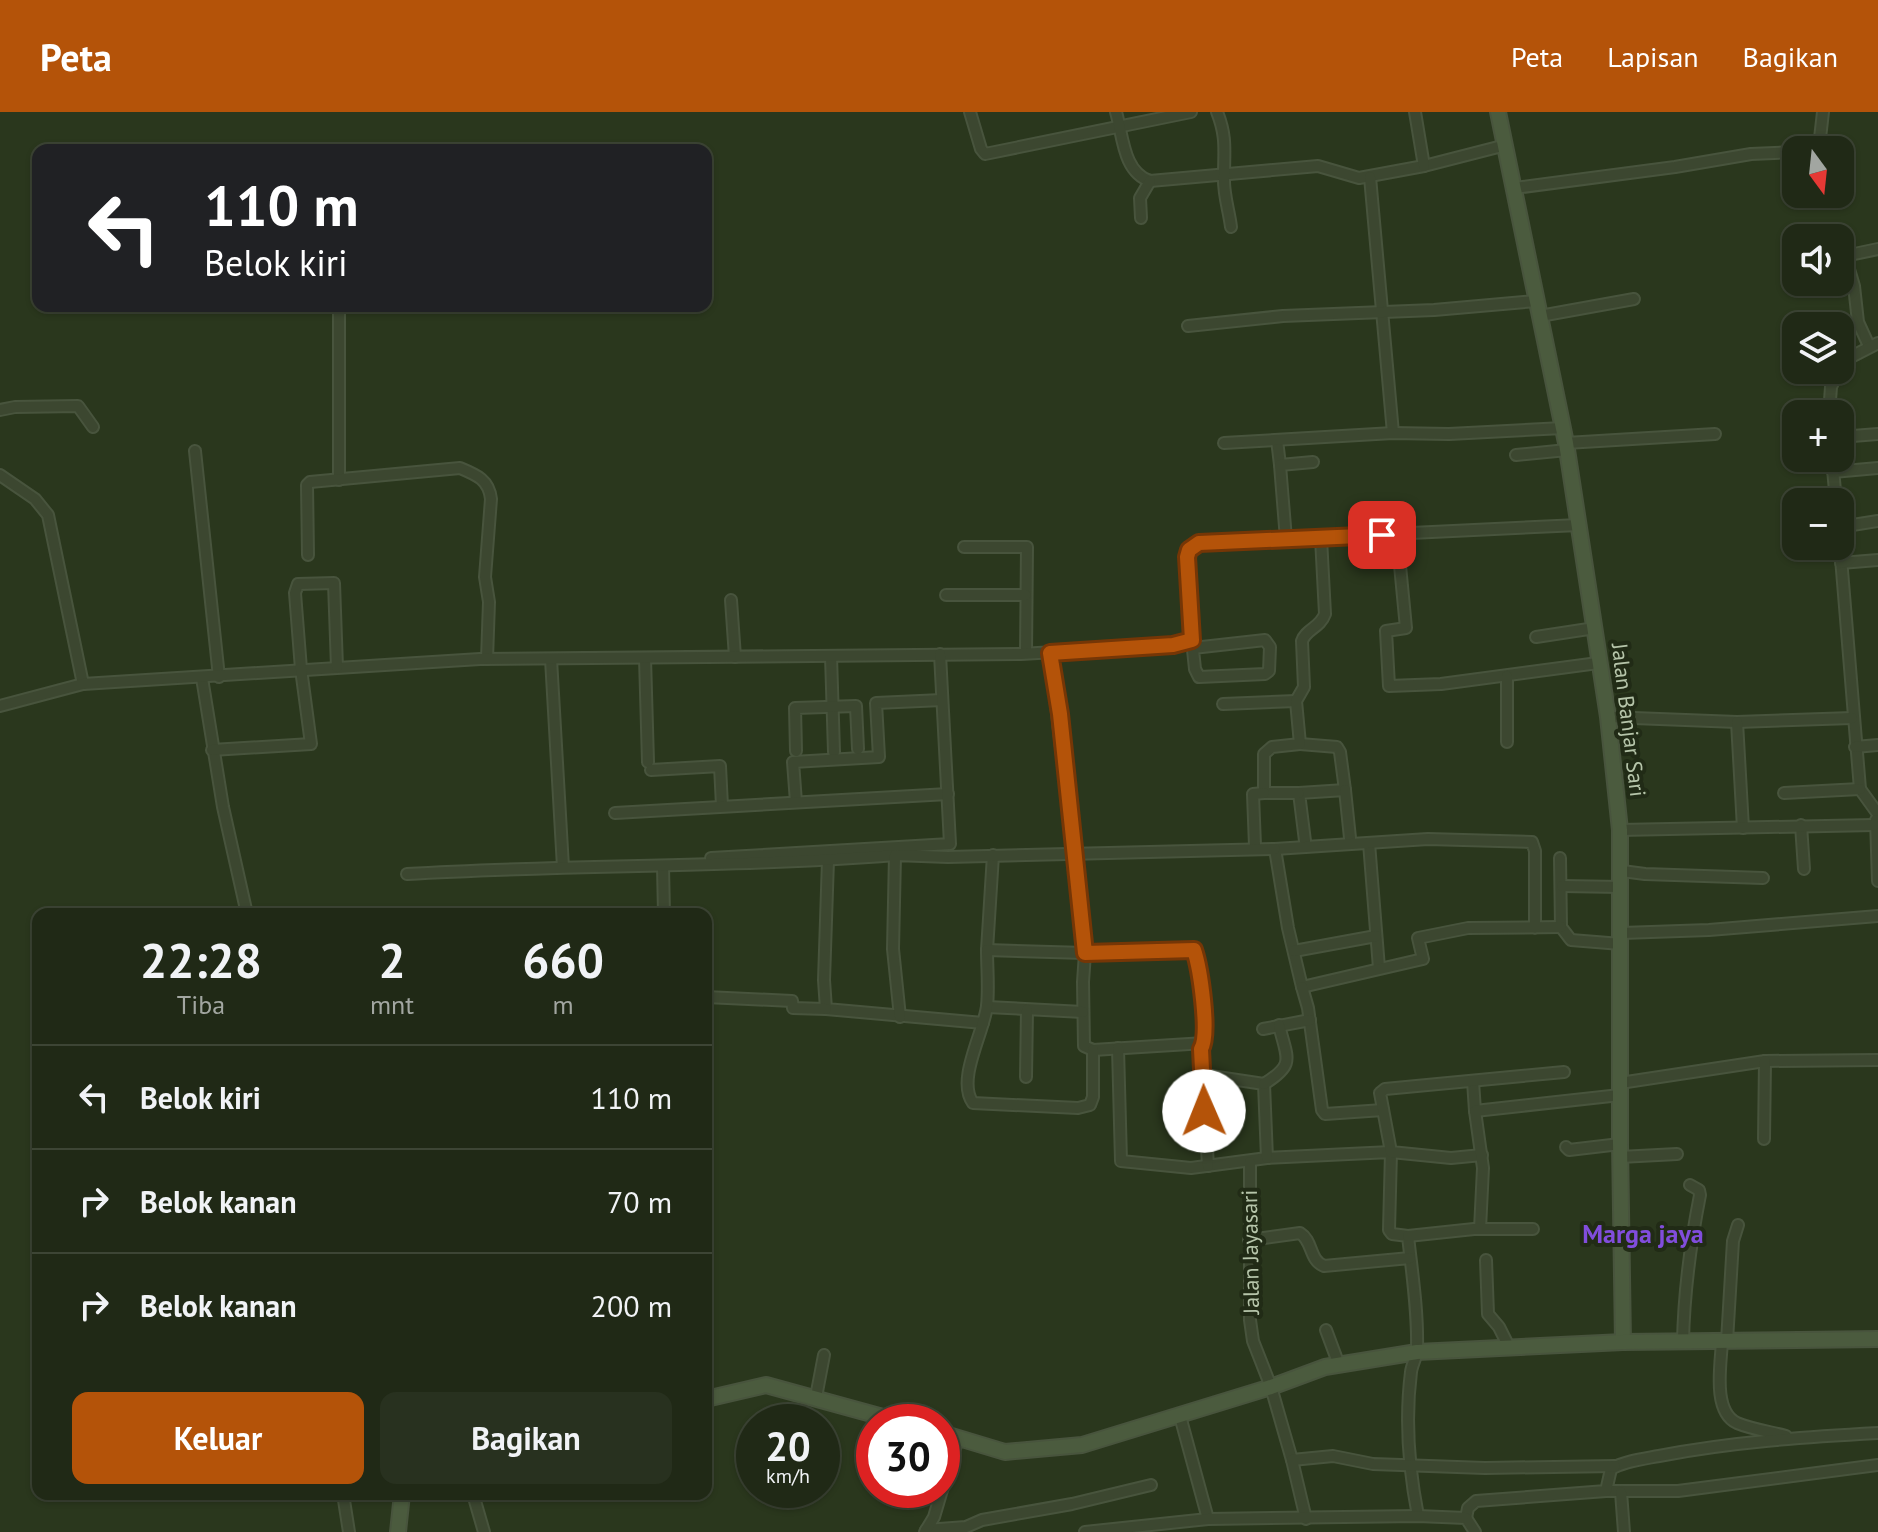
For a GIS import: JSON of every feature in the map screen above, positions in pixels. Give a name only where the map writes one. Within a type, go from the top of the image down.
[{"type":"street","points":[[970,112],[985,154],[1191,112]]},
{"type":"street","points":[[1116,112],[1130,164],[1139,178],[1150,181],[1318,166],[1359,178],[1370,177],[1506,145]]},
{"type":"street","points":[[1217,112],[1227,159],[1224,174],[1231,227]]},
{"type":"street","points":[[1415,112],[1424,166]]},
{"type":"street","name":"Jalan Banjar Sari","points":[[1498,112],[1563,428],[1608,717],[1620,830],[1623,1342]]},
{"type":"street","points":[[1820,136],[1823,112]]},
{"type":"street","points":[[1515,188],[1751,154],[1782,153]]},
{"type":"street","points":[[1370,177],[1393,433]]},
{"type":"street","points":[[1141,218],[1140,198],[1150,181]]},
{"type":"street","points":[[1854,254],[1878,249]]},
{"type":"street","points":[[1854,286],[1858,322],[1873,344],[1854,355]]},
{"type":"street","points":[[1188,326],[1283,316],[1538,308],[1634,299]]},
{"type":"street","points":[[339,312],[339,480]]},
{"type":"street","points":[[0,410],[78,406],[93,427]]},
{"type":"street","points":[[1224,443],[1393,433],[1449,434],[1563,428]]},
{"type":"street","points":[[1516,455],[1566,447],[1715,434]]},
{"type":"street","points":[[1854,436],[1878,434]]},
{"type":"street","points":[[1277,440],[1286,539]]},
{"type":"street","points":[[195,451],[219,677]]},
{"type":"street","points":[[1280,465],[1313,462]]},
{"type":"street","points":[[308,555],[307,485],[310,482],[460,468],[478,475],[489,487],[485,577],[489,602],[487,659]]},
{"type":"street","points":[[1854,470],[1878,468]]},
{"type":"street","points":[[1833,472],[1835,488]]},
{"type":"street","points":[[0,475],[35,499],[48,515],[83,684]]},
{"type":"street","points":[[1854,525],[1878,521]]},
{"type":"street","points":[[0,706],[83,684],[487,659],[1050,653],[1173,645],[1193,644],[1265,640],[1270,647],[1270,665],[1265,674],[1202,678],[1195,669],[1193,644],[1187,557],[1194,545],[1579,525]]},
{"type":"street","points":[[1397,534],[1406,628],[1386,631],[1388,686],[1441,684],[1598,663]]},
{"type":"street","points":[[1300,744],[1296,701],[1304,687],[1301,651],[1304,635],[1322,623],[1325,614],[1321,538]]},
{"type":"street","points":[[964,547],[1027,547],[1026,653]]},
{"type":"street","points":[[1841,560],[1855,747],[1860,789],[1877,818],[1878,881]]},
{"type":"street","points":[[1841,563],[1878,560]]},
{"type":"street","points":[[212,750],[311,744],[301,669],[296,586],[334,583],[337,667]]},
{"type":"street","points":[[946,595],[1026,595]]},
{"type":"street","points":[[731,600],[735,657]]},
{"type":"street","points":[[1536,637],[1595,628]]},
{"type":"street","points":[[1050,653],[1085,953],[1084,1046],[1093,1050],[1205,1043]]},
{"type":"street","points":[[689,859],[950,844],[940,654]]},
{"type":"street","points":[[831,656],[834,752]]},
{"type":"street","points":[[645,658],[650,766],[720,766],[722,806]]},
{"type":"street","points":[[551,659],[563,867]]},
{"type":"street","points":[[1507,676],[1507,742]]},
{"type":"street","points":[[202,678],[212,750],[246,908]]},
{"type":"street","points":[[796,802],[793,762],[879,757],[876,703],[942,700]]},
{"type":"street","points":[[1223,704],[1296,701]]},
{"type":"street","points":[[796,751],[795,708],[856,706],[858,749]]},
{"type":"street","points":[[1608,717],[1737,722],[1852,718]]},
{"type":"street","points":[[1737,722],[1743,828]]},
{"type":"street","points":[[1264,793],[1266,751],[1275,746],[1300,744],[1337,747],[1350,838]]},
{"type":"street","points":[[1855,747],[1878,745]]},
{"type":"street","points":[[1784,793],[1860,789]]},
{"type":"street","points":[[1255,846],[1253,794],[1345,790]]},
{"type":"street","points":[[1299,793],[1305,841]]},
{"type":"street","points":[[615,813],[948,794]]},
{"type":"street","points":[[1620,830],[1743,828],[1877,818]]},
{"type":"street","points":[[1801,825],[1804,869]]},
{"type":"street","points":[[407,874],[895,855],[1275,849],[1428,839],[1532,842],[1535,851],[1535,928]]},
{"type":"street","points":[[1369,843],[1379,968]]},
{"type":"street","points":[[1275,849],[1310,1020],[1322,1110],[1325,1114],[1383,1110]]},
{"type":"street","points":[[895,855],[893,949],[900,1017]]},
{"type":"street","points":[[993,855],[987,1007],[970,1062],[968,1097],[973,1103],[1078,1108],[1090,1105],[1093,1097],[1093,1050]]},
{"type":"street","points":[[1560,858],[1561,927],[1571,940],[1621,939],[1878,916]]},
{"type":"street","points":[[826,1009],[828,860]]},
{"type":"street","points":[[663,866],[664,908]]},
{"type":"street","points":[[1622,871],[1763,878]]},
{"type":"street","points":[[1562,886],[1621,887]]},
{"type":"street","points":[[1302,987],[1423,959],[1418,938],[1468,928],[1561,927]]},
{"type":"street","points":[[1294,951],[1376,936]]},
{"type":"street","points":[[987,950],[1085,953],[1194,950],[1204,1017],[1205,1043],[1201,1049],[1208,1166]]},
{"type":"street","points":[[712,997],[792,1001],[793,1008],[983,1023]]},
{"type":"street","points":[[987,1007],[1083,1012]]},
{"type":"street","points":[[1026,1077],[1027,1010]]},
{"type":"street","points":[[1263,1029],[1310,1020]]},
{"type":"street","points":[[1204,1075],[1264,1084],[1287,1065],[1279,1025]]},
{"type":"street","points":[[1118,1048],[1121,1161],[1176,1167],[1267,1158],[1391,1152],[1451,1158],[1482,1155]]},
{"type":"street","points":[[1764,1139],[1765,1061]]},
{"type":"street","points":[[1475,1111],[1620,1089],[1765,1061],[1878,1062]]},
{"type":"street","points":[[1533,1229],[1480,1229],[1408,1236],[1399,1236],[1389,1230],[1391,1152],[1380,1093],[1385,1089],[1564,1072]]},
{"type":"street","points":[[1473,1081],[1482,1155],[1480,1229]]},
{"type":"street","points":[[1264,1084],[1267,1158]]},
{"type":"street","points":[[1566,1147],[1569,1150],[1677,1154]]},
{"type":"street","name":"Jalan Jayasari","points":[[1250,1162],[1250,1320],[1253,1341],[1271,1387],[1306,1519]]},
{"type":"street","points":[[1683,1342],[1684,1291],[1700,1195],[1699,1190],[1690,1185]]},
{"type":"street","points":[[1738,1225],[1733,1241],[1721,1389],[1725,1412],[1737,1423],[1791,1438]]},
{"type":"street","points":[[1249,1240],[1300,1233],[1308,1240],[1315,1260],[1324,1266],[1410,1258]]},
{"type":"street","points":[[1408,1236],[1417,1352],[1411,1370],[1410,1464],[1418,1516]]},
{"type":"street","points":[[1486,1260],[1488,1314],[1509,1347]]},
{"type":"street","points":[[1326,1330],[1339,1365]]},
{"type":"street","points":[[960,1440],[1005,1452],[1082,1445],[1339,1365],[1417,1352],[1623,1342],[1878,1339]]},
{"type":"street","points":[[816,1397],[824,1355]]},
{"type":"street","points":[[712,1398],[762,1385],[856,1409]]},
{"type":"street","points":[[1180,1416],[1208,1519]]},
{"type":"street","points":[[1292,1460],[1340,1456],[1373,1464],[1485,1468],[1615,1466],[1680,1452],[1791,1438],[1878,1433]]},
{"type":"street","points":[[1466,1518],[1476,1501],[1606,1491],[1678,1491],[1878,1465]]},
{"type":"street","points":[[1606,1491],[1611,1469],[1615,1466]]},
{"type":"street","points":[[925,1531],[966,1527],[982,1520],[1072,1504],[1151,1485]]},
{"type":"street","points":[[1621,1492],[1624,1532]]},
{"type":"street","points":[[344,1500],[349,1532]]},
{"type":"street","points":[[398,1532],[401,1500]]},
{"type":"street","points":[[475,1500],[484,1532]]},
{"type":"street","points":[[925,1531],[937,1508]]},
{"type":"street","points":[[1085,1532],[1208,1519],[1466,1518]]},
{"type":"street","points":[[1466,1518],[1475,1532]]},
{"type":"district","name":"Marga jaya","points":[[1643,1234]]},
{"type":"route","points":[[1204,1111],[1201,1049],[1205,1043],[1204,1017],[1194,950],[1085,953],[1060,714],[1050,653],[1173,645],[1192,640],[1187,557],[1189,550],[1199,543],[1382,535]]}]
